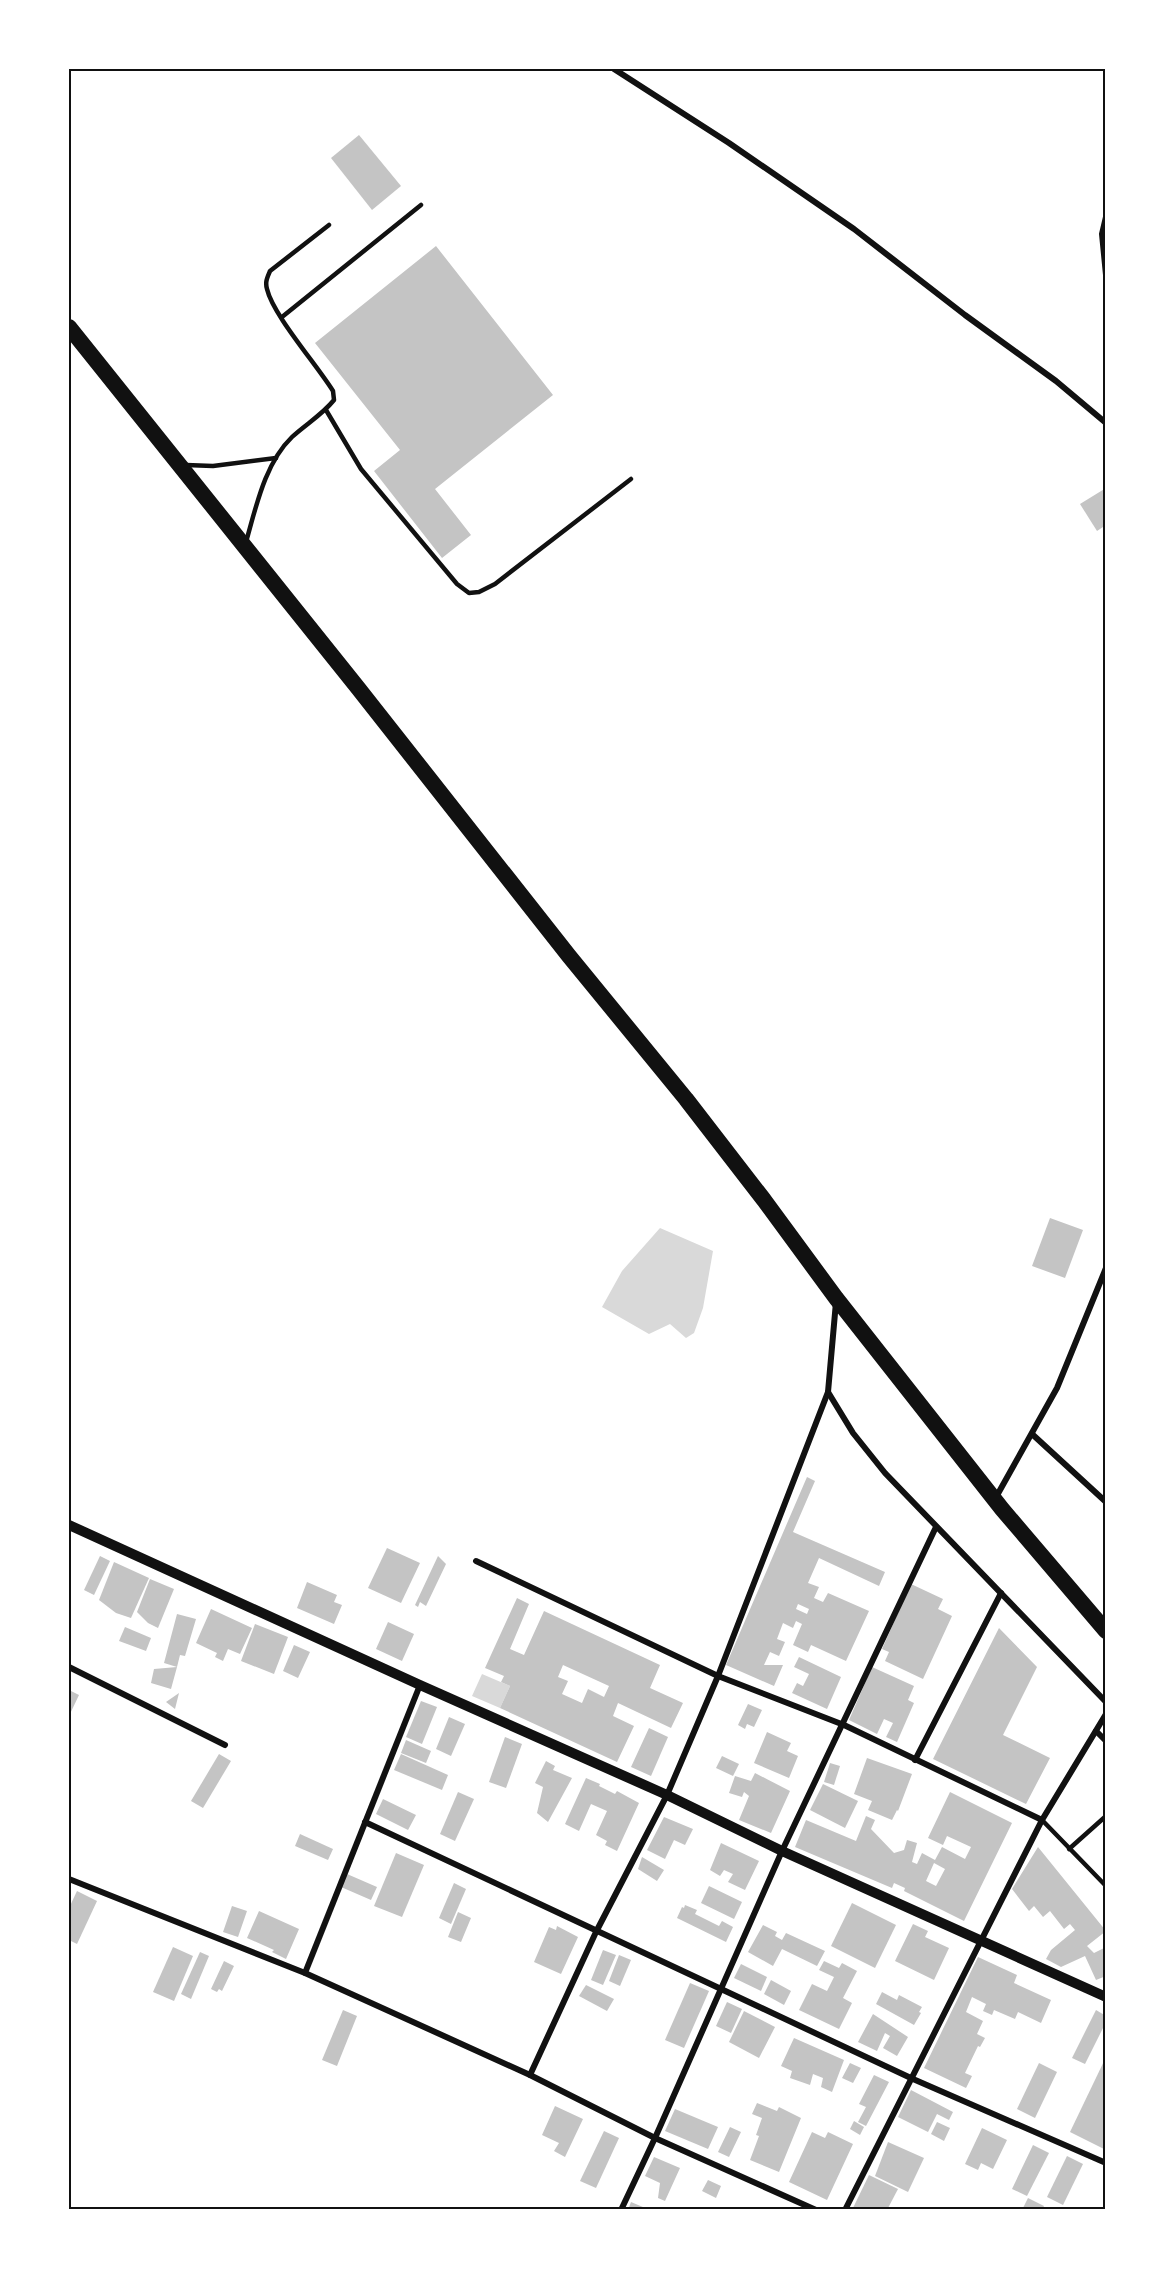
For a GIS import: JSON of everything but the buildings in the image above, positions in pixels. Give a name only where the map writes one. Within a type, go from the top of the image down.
[{"type":"highway","points":[[69,327],[569,956],[686,1099],[836,1298],[995,1499],[1106,1631]]},
{"type":"street","points":[[614,69],[729,142],[854,229],[965,315],[1056,381],[1106,423]]},
{"type":"street","points":[[1106,217],[1102,234],[1106,275]]},
{"type":"street","points":[[995,1499],[1057,1388],[1106,1268]]},
{"type":"street","points":[[530,2075],[596,1932],[667,1795],[718,1676],[828,1392],[836,1298]]},
{"type":"street","points":[[828,1392],[867,1453],[1106,1702]]},
{"type":"street","points":[[1032,1434],[1106,1502]]},
{"type":"street","points":[[69,1525],[667,1795],[782,1851],[1106,1997]]},
{"type":"street","points":[[621,2210],[655,2139],[782,1851],[844,1725],[936,1527]]},
{"type":"street","points":[[476,1562],[718,1676],[844,1725],[1042,1820]]},
{"type":"street","points":[[915,1760],[1001,1593]]},
{"type":"street","points":[[69,1667],[225,1745]]},
{"type":"street","points":[[305,1972],[420,1685]]},
{"type":"street","points":[[845,2210],[983,1941],[1042,1820],[1106,1714]]},
{"type":"street","points":[[1096,1731],[1106,1741]]},
{"type":"street","points":[[365,1822],[913,2079],[1106,2163]]},
{"type":"street","points":[[69,1879],[305,1972],[530,2075],[655,2139],[816,2210]]},
{"type":"lane","points":[[282,317],[421,205]]},
{"type":"lane","points":[[244,547],[258,502],[276,458],[291,438],[326,410],[334,400],[333,392],[268,293],[266,280],[270,271],[329,225]]},
{"type":"lane","points":[[326,410],[361,469],[457,584],[469,593],[479,592],[495,584],[631,479]]},
{"type":"lane","points":[[179,465],[213,466],[276,458]]},
{"type":"lane","points":[[1069,1849],[1106,1816]]},
{"type":"lane","points":[[1042,1820],[1106,1886]]},
{"type":"shaded area","points":[[660,1228],[713,1251],[703,1308],[694,1333],[686,1338],[670,1324],[649,1334],[602,1307],[622,1271]]},
{"type":"shaded area","points":[[482,1674],[510,1686],[500,1708],[472,1696]]}]
